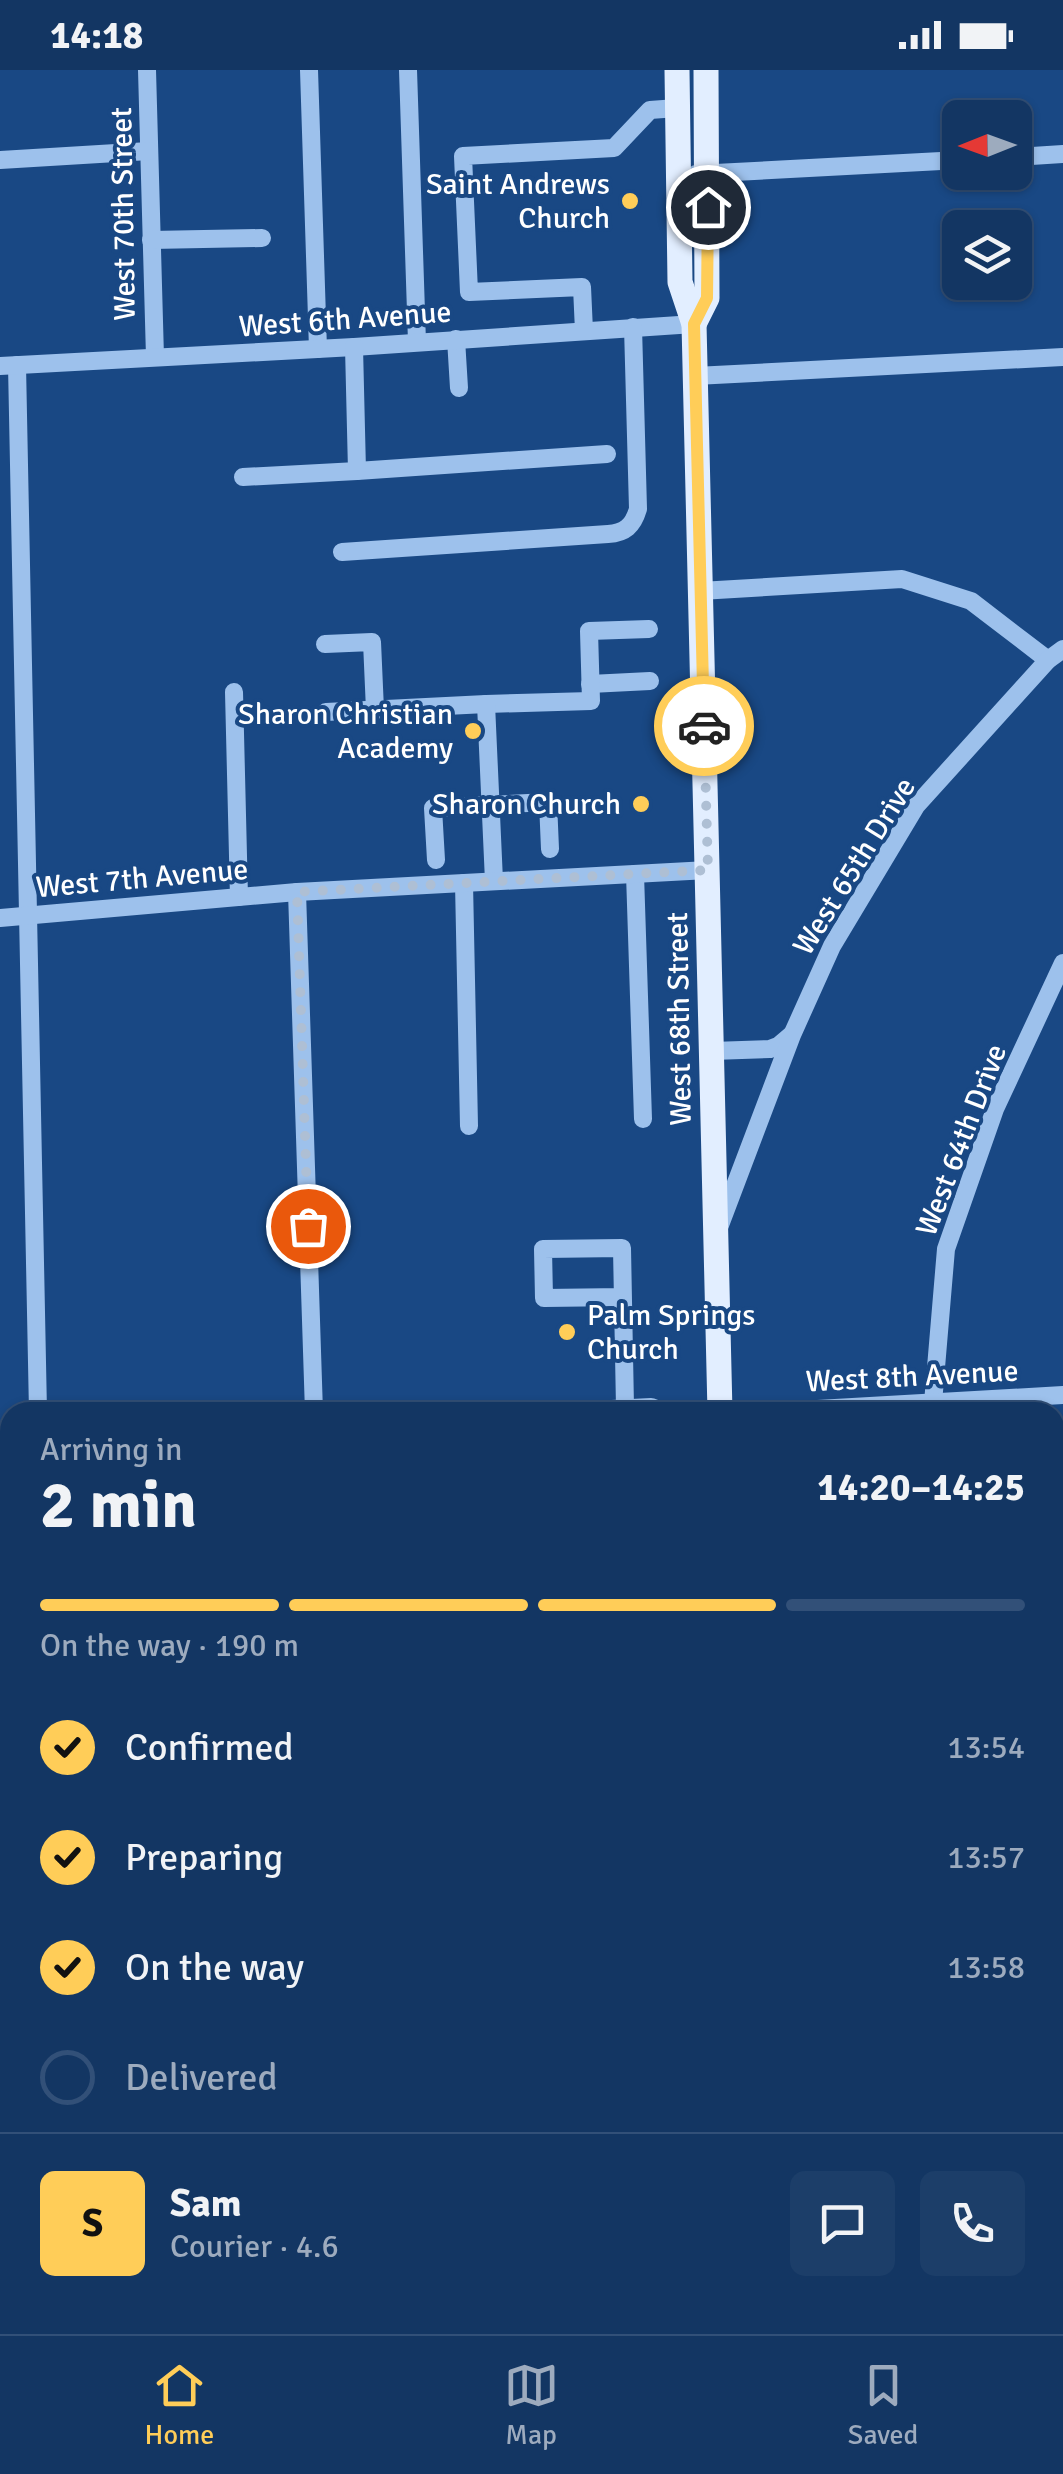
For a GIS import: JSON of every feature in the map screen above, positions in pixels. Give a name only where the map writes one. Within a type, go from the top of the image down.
[{"type":"main road","name":"West 68th Street","points":[[677,70],[680,282],[694,324],[720,1402]]},
{"type":"main road","name":"West 68th Street","points":[[694,324],[707,298],[706,70]]},
{"type":"street","name":"West 70th Street","points":[[147,70],[154,357]]},
{"type":"street","points":[[309,70],[318,349]]},
{"type":"street","points":[[408,70],[417,342]]},
{"type":"street","points":[[584,331],[582,287],[468,292],[463,156],[614,148],[650,110],[677,108]]},
{"type":"street","points":[[0,160],[149,151]]},
{"type":"street","points":[[1032,156],[1063,154]]},
{"type":"street","points":[[678,175],[942,161]]},
{"type":"street","points":[[151,240],[262,238]]},
{"type":"street","name":"West 6th Avenue","points":[[9,366],[694,324]]},
{"type":"street","points":[[342,552],[626,530],[638,510],[632,327]]},
{"type":"street","points":[[456,339],[458,388]]},
{"type":"street","points":[[354,347],[357,471]]},
{"type":"street","points":[[694,376],[1063,358]]},
{"type":"street","points":[[9,366],[38,1402]]},
{"type":"street","points":[[243,477],[607,454]]},
{"type":"street","points":[[700,591],[902,579],[971,601],[1056,655]]},
{"type":"street","points":[[326,712],[591,701],[589,631],[649,630]]},
{"type":"street","points":[[325,644],[372,642],[375,710]]},
{"type":"street","name":"West 65th Drive","points":[[717,1234],[792,1035],[832,946],[916,806],[1056,655]]},
{"type":"street","points":[[590,684],[650,681]]},
{"type":"street","points":[[234,692],[239,897]]},
{"type":"street","points":[[486,704],[494,882]]},
{"type":"street","points":[[436,860],[433,808],[548,802],[550,849]]},
{"type":"street","name":"West 7th Avenue","points":[[0,918],[297,892],[708,870]]},
{"type":"street","points":[[635,874],[643,1120]]},
{"type":"street","points":[[464,883],[469,1126]]},
{"type":"street","points":[[297,892],[314,1402]]},
{"type":"street","name":"West 64th Drive","points":[[932,1402],[946,1250],[995,1109],[1063,963]]},
{"type":"street","points":[[712,1051],[770,1048],[792,1035]]},
{"type":"street","points":[[622,1296],[544,1298],[543,1249],[622,1248],[625,1402]]},
{"type":"street","name":"West 8th Avenue","points":[[1008,1402],[1063,1395]]},
{"type":"way so far","points":[[308,1226],[297,892],[708,870],[704,726]]},
{"type":"place","name":"Saint Andrews Church","points":[[630,201]]},
{"type":"place","name":"Sharon Christian Academy","points":[[473,731]]},
{"type":"place","name":"Sharon Church","points":[[641,804]]},
{"type":"place","name":"Palm Springs Church","points":[[567,1332]]},
{"type":"route","points":[[704,726],[694,324],[707,298],[708,207]]}]
